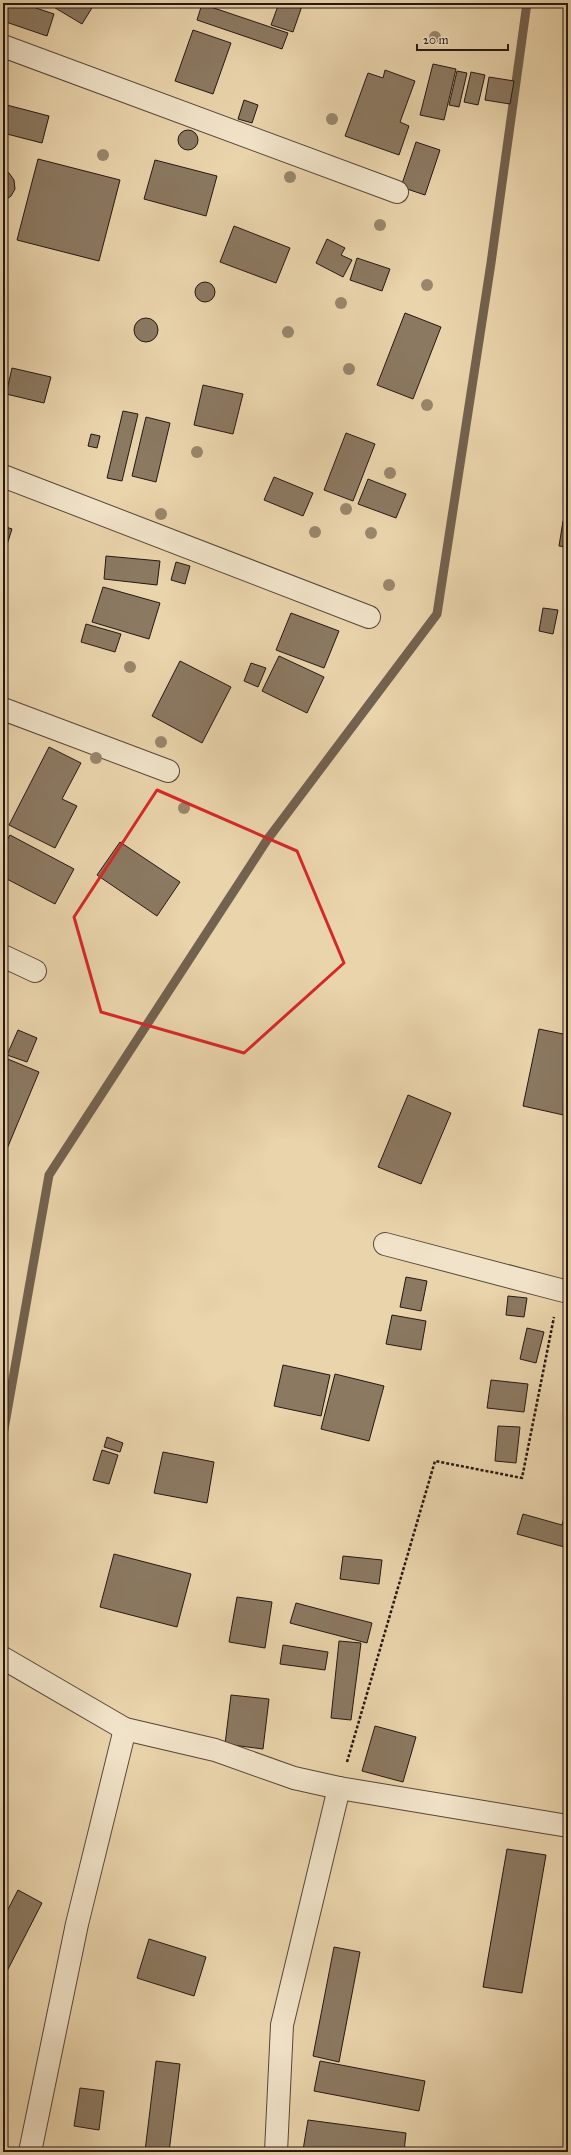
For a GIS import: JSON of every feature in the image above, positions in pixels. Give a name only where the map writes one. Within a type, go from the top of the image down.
[{"type":"street","points":[[3,46],[397,192]]},
{"type":"street","points":[[3,476],[369,617]]},
{"type":"street","points":[[3,709],[168,771]]},
{"type":"street","points":[[3,956],[35,971]]},
{"type":"street","points":[[385,1244],[564,1291]]},
{"type":"street","points":[[3,1658],[125,1729],[215,1750],[294,1778],[339,1788],[568,1826]]},
{"type":"street","points":[[30,2152],[77,1924],[125,1729]]},
{"type":"street","points":[[276,2152],[282,2026],[339,1788]]},
{"type":"path","points":[[339,1788],[435,1461],[522,1478],[564,1291]]},
{"type":"highlighted area","points":[[157,790],[297,851],[344,963],[244,1053],[101,1012],[74,917]]},
{"type":"building","points":[[3,3],[21,3],[54,14],[47,36],[3,21]]},
{"type":"building","points":[[47,3],[95,3],[82,24]]},
{"type":"building","points":[[279,3],[303,3],[293,32],[271,25]]},
{"type":"building","points":[[202,4],[288,33],[282,49],[197,20]]},
{"type":"building","points":[[193,30],[231,43],[213,94],[175,81]]},
{"type":"building","points":[[433,64],[456,69],[444,120],[420,115]]},
{"type":"building","points":[[385,70],[415,81],[400,122],[409,126],[399,155],[345,136],[368,73],[383,78]]},
{"type":"building","points":[[457,71],[467,73],[459,107],[449,105]]},
{"type":"building","points":[[471,72],[485,75],[478,105],[464,102]]},
{"type":"building","points":[[489,77],[514,81],[510,104],[485,100]]},
{"type":"building","points":[[244,100],[258,105],[252,123],[238,119]]},
{"type":"building","points":[[3,104],[49,116],[42,143],[3,133]]},
{"type":"building","points":[[184,130],[192,130],[198,136],[198,144],[192,150],[184,150],[178,144],[178,136]]},
{"type":"building","points":[[416,142],[440,150],[425,195],[401,187]]},
{"type":"building","points":[[38,159],[120,180],[99,261],[17,240]]},
{"type":"building","points":[[155,160],[217,176],[206,216],[144,199]]},
{"type":"building","points":[[3,171],[9,173],[14,180],[15,189],[11,196],[3,202]]},
{"type":"building","points":[[234,226],[290,248],[276,283],[220,262]]},
{"type":"building","points":[[327,239],[345,248],[341,255],[352,260],[343,277],[316,263]]},
{"type":"building","points":[[357,258],[390,269],[382,291],[350,280]]},
{"type":"building","points":[[201,282],[209,282],[215,288],[215,296],[209,302],[201,302],[195,296],[195,288]]},
{"type":"building","points":[[405,313],[441,327],[413,399],[377,385]]},
{"type":"building","points":[[146,318],[154,322],[158,330],[154,338],[146,342],[138,338],[134,330],[138,322]]},
{"type":"building","points":[[12,368],[51,377],[44,403],[6,394]]},
{"type":"building","points":[[203,385],[243,394],[233,434],[194,425]]},
{"type":"building","points":[[123,411],[138,414],[122,481],[107,478]]},
{"type":"building","points":[[146,417],[170,423],[156,482],[132,476]]},
{"type":"building","points":[[346,433],[375,444],[353,501],[324,490]]},
{"type":"building","points":[[91,434],[100,436],[97,448],[88,446]]},
{"type":"building","points":[[274,477],[313,493],[303,516],[264,500]]},
{"type":"building","points":[[368,479],[406,494],[396,518],[358,504]]},
{"type":"building","points":[[563,521],[568,522],[568,547],[559,546]]},
{"type":"building","points":[[3,526],[12,529],[3,557]]},
{"type":"building","points":[[106,556],[160,561],[157,585],[104,579]]},
{"type":"building","points":[[176,562],[190,566],[185,584],[171,580]]},
{"type":"building","points":[[103,587],[160,603],[149,639],[92,622]]},
{"type":"building","points":[[543,608],[558,610],[553,634],[539,631]]},
{"type":"building","points":[[291,613],[339,631],[324,668],[276,650]]},
{"type":"building","points":[[86,624],[121,634],[115,652],[81,642]]},
{"type":"building","points":[[279,656],[324,677],[307,713],[262,691]]},
{"type":"building","points":[[180,661],[231,687],[202,743],[152,716]]},
{"type":"building","points":[[251,663],[266,668],[258,687],[244,681]]},
{"type":"building","points":[[49,747],[81,763],[62,799],[77,806],[55,848],[9,825]]},
{"type":"building","points":[[10,835],[74,869],[55,904],[3,877],[3,848]]},
{"type":"building","points":[[120,842],[180,882],[157,916],[97,875]]},
{"type":"building","points":[[539,1029],[568,1035],[568,1116],[523,1106]]},
{"type":"building","points":[[18,1030],[37,1038],[27,1062],[7,1055]]},
{"type":"building","points":[[3,1057],[39,1072],[4,1156],[3,1155]]},
{"type":"building","points":[[408,1095],[451,1113],[421,1184],[378,1167]]},
{"type":"building","points":[[568,1228],[568,1243],[566,1243]]},
{"type":"building","points":[[406,1277],[427,1281],[421,1311],[400,1307]]},
{"type":"building","points":[[508,1296],[527,1298],[524,1317],[506,1315]]},
{"type":"building","points":[[392,1315],[426,1321],[421,1350],[386,1344]]},
{"type":"building","points":[[527,1328],[544,1332],[536,1363],[520,1359]]},
{"type":"building","points":[[283,1365],[330,1375],[321,1416],[274,1406]]},
{"type":"building","points":[[335,1374],[384,1386],[369,1441],[321,1429]]},
{"type":"building","points":[[491,1380],[528,1384],[524,1412],[487,1408]]},
{"type":"building","points":[[498,1426],[520,1427],[516,1463],[495,1461]]},
{"type":"building","points":[[107,1437],[123,1443],[120,1452],[104,1447]]},
{"type":"building","points":[[102,1450],[118,1455],[109,1484],[93,1480]]},
{"type":"building","points":[[163,1452],[214,1462],[207,1503],[154,1493]]},
{"type":"building","points":[[568,1504],[568,1548],[517,1534],[523,1514],[562,1525]]},
{"type":"building","points":[[114,1554],[191,1574],[177,1627],[100,1607]]},
{"type":"building","points":[[343,1556],[382,1560],[379,1584],[340,1579]]},
{"type":"building","points":[[237,1597],[272,1602],[265,1648],[229,1642]]},
{"type":"building","points":[[296,1603],[372,1623],[367,1643],[290,1623]]},
{"type":"building","points":[[339,1641],[361,1643],[351,1720],[331,1718]]},
{"type":"building","points":[[283,1645],[328,1652],[325,1670],[280,1664]]},
{"type":"building","points":[[231,1695],[269,1699],[263,1749],[225,1744]]},
{"type":"building","points":[[375,1726],[416,1737],[403,1782],[362,1771]]},
{"type":"building","points":[[507,1849],[546,1855],[522,1993],[483,1987]]},
{"type":"building","points":[[18,1890],[42,1903],[5,1975],[8,1976],[3,1985],[3,1919]]},
{"type":"building","points":[[149,1939],[206,1957],[194,1996],[137,1978]]},
{"type":"building","points":[[334,1947],[360,1952],[339,2062],[313,2056]]},
{"type":"building","points":[[156,2061],[180,2064],[169,2152],[145,2151]]},
{"type":"building","points":[[320,2061],[425,2081],[419,2111],[314,2091]]},
{"type":"building","points":[[80,2088],[104,2091],[99,2130],[74,2126]]},
{"type":"building","points":[[308,2120],[406,2133],[404,2152],[319,2152],[303,2150]]},
{"type":"waterway","points":[[3,1435],[49,1175],[267,840],[437,614],[491,263],[527,3]]}]
